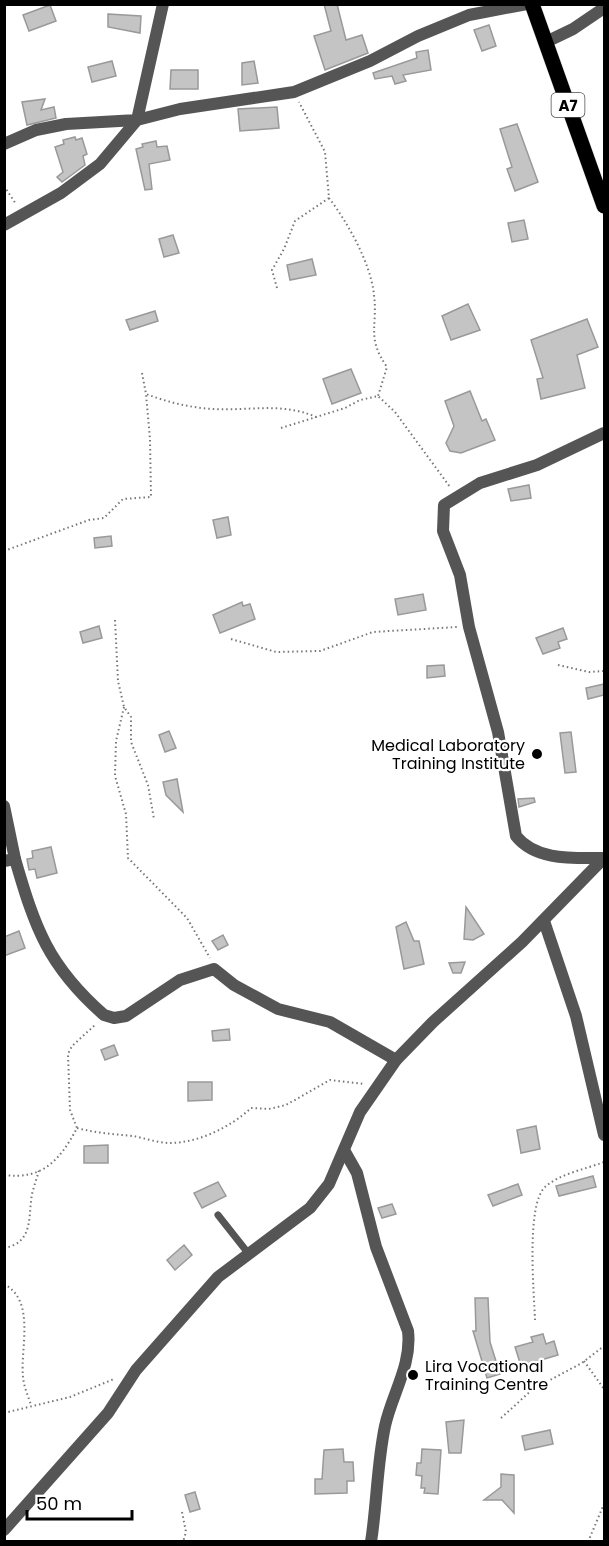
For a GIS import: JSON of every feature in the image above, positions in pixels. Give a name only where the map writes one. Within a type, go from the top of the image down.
[{"type":"main road","name":"A7","points":[[532,4],[604,206]]},
{"type":"street","points":[[4,225],[61,193],[100,164],[137,120],[163,4]]},
{"type":"street","points":[[4,144],[36,130],[66,124],[137,120],[180,109],[294,92],[349,70],[418,36],[469,15],[527,4]]},
{"type":"street","points":[[546,42],[573,29],[604,8]]},
{"type":"street","points":[[604,434],[537,465],[480,483],[444,505],[442,516],[443,531],[460,575],[469,627],[506,768],[516,836],[523,845],[535,852],[564,858],[604,858]]},
{"type":"street","points":[[4,806],[10,860],[34,925],[51,957],[104,1016],[114,1018],[126,1016],[180,980],[214,969],[234,985],[278,1009],[330,1022],[396,1060]]},
{"type":"street","points":[[4,1530],[108,1413],[136,1370],[218,1277],[310,1208],[328,1184],[360,1112],[396,1060],[544,921],[604,858]]},
{"type":"street","points":[[544,921],[576,1016],[604,1135]]},
{"type":"street","points":[[344,1150],[357,1173],[376,1247],[408,1331],[409,1344],[406,1364],[386,1423],[371,1542]]},
{"type":"lane","points":[[218,1215],[248,1254]]},
{"type":"path","points":[[294,92],[325,152],[329,198],[346,221],[375,296],[373,335],[379,355],[387,367],[378,396]]},
{"type":"path","points":[[4,186],[24,213]]},
{"type":"path","points":[[277,288],[272,270],[284,249],[295,221],[329,198]]},
{"type":"path","points":[[4,551],[89,520],[104,518],[123,499],[151,497],[150,439],[142,373]]},
{"type":"path","points":[[146,394],[163,401],[212,409],[296,408],[316,417]]},
{"type":"path","points":[[281,428],[360,400],[378,396]]},
{"type":"path","points":[[378,396],[395,412],[449,487],[464,492]]},
{"type":"path","points":[[115,620],[118,681],[124,707],[131,717],[131,742],[148,785],[153,819]]},
{"type":"path","points":[[231,639],[276,652],[320,651],[373,632],[469,627]]},
{"type":"path","points":[[558,664],[589,672],[604,671]]},
{"type":"path","points":[[124,707],[116,741],[115,776],[126,814],[128,858],[187,918],[206,948],[214,969]]},
{"type":"path","points":[[77,1128],[70,1110],[68,1054],[72,1046],[104,1016]]},
{"type":"path","points":[[77,1128],[106,1135],[154,1139],[168,1144],[218,1131],[239,1119],[251,1108],[269,1109],[286,1105],[330,1080],[378,1087]]},
{"type":"path","points":[[4,1175],[17,1177],[57,1161],[77,1128]]},
{"type":"path","points":[[535,1320],[533,1214],[544,1188],[566,1176],[604,1162]]},
{"type":"path","points":[[4,1248],[15,1246],[28,1232],[32,1193],[39,1170]]},
{"type":"path","points":[[4,1284],[17,1294],[23,1312],[23,1379],[31,1405]]},
{"type":"path","points":[[501,1418],[533,1389],[584,1361],[604,1346]]},
{"type":"path","points":[[584,1361],[604,1389]]},
{"type":"path","points":[[4,1413],[70,1397],[114,1379]]},
{"type":"path","points":[[588,1542],[604,1504]]},
{"type":"path","points":[[182,1512],[186,1532],[183,1542]]},
{"type":"building","points":[[324,4],[337,4],[346,40],[362,35],[368,53],[325,70],[314,36],[331,31]]},
{"type":"building","points":[[50,5],[56,21],[29,31],[23,15]]},
{"type":"building","points":[[108,14],[141,16],[140,33],[108,27]]},
{"type":"building","points":[[489,25],[496,46],[482,51],[474,30]]},
{"type":"building","points":[[428,50],[431,70],[403,75],[406,81],[395,84],[392,76],[375,79],[373,73],[417,58],[416,52]]},
{"type":"building","points":[[112,61],[116,76],[92,82],[88,67]]},
{"type":"building","points":[[254,61],[258,83],[242,85],[242,63]]},
{"type":"building","points":[[171,70],[198,70],[198,89],[170,89]]},
{"type":"building","points":[[45,99],[41,110],[54,107],[56,118],[27,125],[22,102]]},
{"type":"building","points":[[277,107],[279,128],[240,131],[238,109]]},
{"type":"building","points":[[517,124],[538,182],[515,191],[507,169],[512,167],[500,129]]},
{"type":"building","points":[[75,137],[76,140],[82,138],[87,154],[83,156],[85,165],[62,182],[57,177],[63,172],[55,147],[64,144],[63,140]]},
{"type":"building","points":[[156,141],[157,147],[167,146],[170,160],[149,164],[152,189],[145,190],[136,149],[143,147],[142,144]]},
{"type":"building","points":[[524,220],[528,239],[512,242],[508,223]]},
{"type":"building","points":[[173,235],[179,253],[164,257],[159,239]]},
{"type":"building","points":[[312,259],[316,275],[290,280],[287,265]]},
{"type":"building","points":[[468,304],[480,330],[451,340],[442,316]]},
{"type":"building","points":[[155,311],[158,321],[130,330],[126,320]]},
{"type":"building","points":[[587,319],[598,347],[577,355],[585,388],[541,399],[537,379],[543,378],[531,340]]},
{"type":"building","points":[[351,369],[361,393],[332,404],[323,379]]},
{"type":"building","points":[[470,391],[482,421],[486,419],[495,440],[461,453],[450,451],[446,443],[454,426],[445,401]]},
{"type":"building","points":[[529,485],[531,498],[511,501],[508,489]]},
{"type":"building","points":[[228,517],[231,535],[217,538],[213,520]]},
{"type":"building","points":[[111,536],[112,546],[95,548],[94,538]]},
{"type":"building","points":[[423,594],[426,610],[398,615],[395,599]]},
{"type":"building","points":[[242,602],[243,606],[250,604],[255,619],[220,633],[213,615]]},
{"type":"building","points":[[99,626],[102,638],[83,643],[80,632]]},
{"type":"building","points":[[563,628],[567,639],[558,642],[560,648],[543,654],[536,638]]},
{"type":"building","points":[[444,665],[445,676],[427,678],[427,666]]},
{"type":"building","points":[[604,684],[604,695],[588,699],[586,688]]},
{"type":"building","points":[[169,731],[176,748],[165,752],[159,735]]},
{"type":"building","points":[[571,732],[576,772],[565,773],[560,733]]},
{"type":"building","points":[[177,779],[183,812],[166,795],[163,782]]},
{"type":"building","points":[[534,798],[535,802],[519,807],[518,799]]},
{"type":"building","points":[[51,847],[57,873],[37,878],[35,869],[29,870],[27,859],[33,858],[32,851]]},
{"type":"building","points":[[466,907],[484,934],[473,940],[464,939]]},
{"type":"building","points":[[406,922],[414,941],[419,941],[424,964],[404,969],[396,927]]},
{"type":"building","points":[[19,931],[25,948],[4,956],[4,937]]},
{"type":"building","points":[[223,935],[228,945],[218,950],[212,941]]},
{"type":"building","points":[[465,962],[461,973],[453,973],[449,963]]},
{"type":"building","points":[[229,1029],[230,1040],[213,1041],[212,1031]]},
{"type":"building","points":[[114,1045],[118,1055],[105,1060],[101,1050]]},
{"type":"building","points":[[188,1082],[212,1082],[212,1100],[188,1101]]},
{"type":"building","points":[[536,1126],[540,1149],[521,1153],[517,1130]]},
{"type":"building","points":[[108,1145],[108,1163],[84,1163],[84,1146]]},
{"type":"building","points":[[593,1176],[596,1187],[559,1196],[556,1186]]},
{"type":"building","points":[[218,1182],[226,1196],[202,1208],[194,1193]]},
{"type":"building","points":[[518,1184],[522,1195],[493,1206],[488,1195]]},
{"type":"building","points":[[392,1204],[396,1214],[382,1218],[378,1208]]},
{"type":"building","points":[[184,1245],[192,1255],[175,1270],[167,1260]]},
{"type":"building","points":[[475,1298],[488,1298],[490,1342],[500,1374],[487,1378],[473,1331],[476,1331]]},
{"type":"building","points":[[543,1334],[546,1344],[554,1341],[558,1355],[521,1366],[515,1347],[533,1342],[531,1337]]},
{"type":"building","points":[[464,1420],[461,1453],[449,1453],[446,1422]]},
{"type":"building","points":[[550,1430],[553,1444],[525,1450],[522,1436]]},
{"type":"building","points":[[343,1449],[344,1462],[353,1462],[354,1481],[347,1481],[347,1493],[315,1494],[315,1479],[322,1479],[324,1450]]},
{"type":"building","points":[[422,1449],[441,1450],[438,1494],[424,1493],[425,1488],[421,1488],[422,1476],[416,1475],[417,1463],[421,1463]]},
{"type":"building","points":[[501,1474],[514,1475],[514,1513],[502,1500],[484,1500],[501,1487]]},
{"type":"building","points":[[195,1492],[200,1509],[190,1512],[185,1495]]},
{"type":"place","name":"Medical Laboratory Training Institute","points":[[537,754]]},
{"type":"place","name":"Lira Vocational Training Centre","points":[[413,1375]]}]
